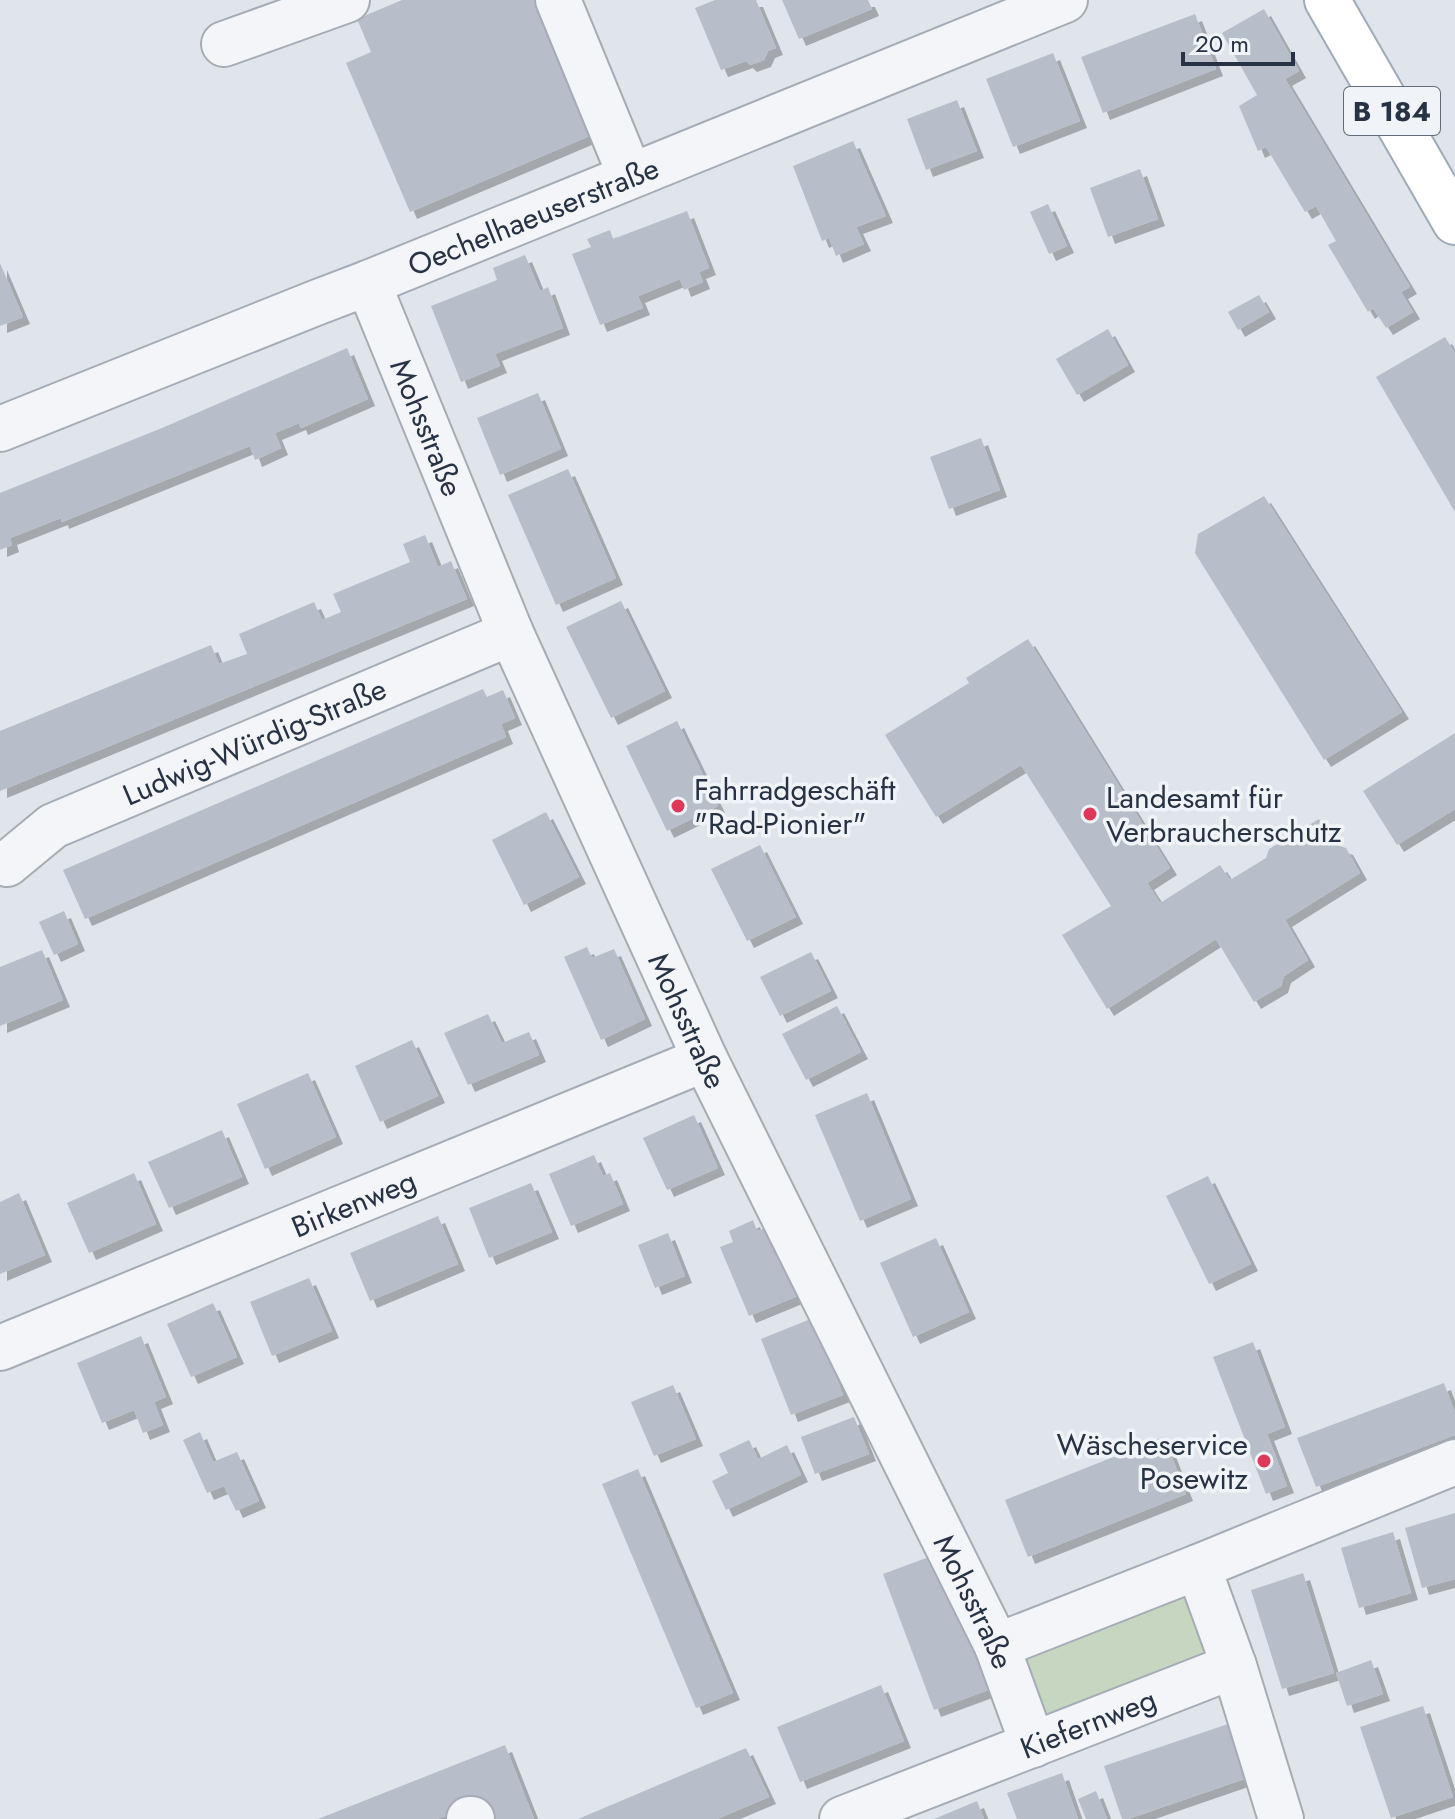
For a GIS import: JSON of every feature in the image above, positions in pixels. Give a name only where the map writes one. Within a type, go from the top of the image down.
[{"type":"main road","name":"B 184","points":[[1327,0],[1455,222]]},
{"type":"street","points":[[224,44],[347,0]]},
{"type":"street","points":[[558,0],[630,175]]},
{"type":"street","name":"Oechelhaeuserstraße","points":[[0,429],[1065,0]]},
{"type":"street","name":"Mohsstraße","points":[[368,283],[511,633],[705,1059],[997,1646],[1033,1745]]},
{"type":"street","name":"Ludwig-Würdig-Straße","points":[[7,864],[53,826],[511,633]]},
{"type":"street","name":"Birkenweg","points":[[0,1348],[705,1059]]},
{"type":"street","points":[[997,1646],[1455,1462]]},
{"type":"street","points":[[1198,1567],[1234,1666],[1281,1819]]},
{"type":"street","name":"Kiefernweg","points":[[842,1819],[1234,1666]]},
{"type":"green space","points":[[1189,1586],[1218,1662],[1046,1727],[1017,1652]]},
{"type":"building","points":[[402,0],[551,0],[606,129],[410,212],[346,63],[371,52],[357,19]]},
{"type":"building","points":[[715,0],[756,0],[776,48],[768,51],[764,60],[750,65],[746,61],[721,70],[695,8]]},
{"type":"building","points":[[782,0],[868,0],[872,9],[799,39]]},
{"type":"building","points":[[1264,9],[1299,71],[1285,79],[1410,287],[1401,292],[1413,312],[1386,328],[1373,308],[1368,312],[1328,245],[1336,241],[1316,206],[1305,212],[1266,147],[1258,151],[1239,106],[1257,95],[1222,33]]},
{"type":"building","points":[[1195,14],[1216,69],[1103,113],[1081,57]]},
{"type":"building","points":[[1053,53],[1080,121],[1013,147],[986,79]]},
{"type":"building","points":[[957,100],[977,151],[926,170],[907,119]]},
{"type":"building","points":[[853,141],[886,216],[856,227],[864,244],[836,256],[829,238],[822,241],[793,166]]},
{"type":"building","points":[[1140,169],[1158,219],[1108,237],[1090,188]]},
{"type":"building","points":[[1048,204],[1067,246],[1049,254],[1030,212]]},
{"type":"building","points":[[687,211],[709,268],[699,272],[703,282],[684,290],[680,279],[638,296],[643,308],[600,325],[572,254],[591,247],[587,239],[610,230],[613,239]]},
{"type":"building","points":[[525,255],[540,291],[548,287],[563,328],[495,354],[500,366],[461,382],[431,306],[497,280],[493,268]]},
{"type":"building","points":[[0,263],[23,317],[0,326]]},
{"type":"building","points":[[1259,295],[1269,312],[1238,330],[1228,312]]},
{"type":"building","points":[[1108,329],[1128,365],[1077,395],[1056,359]]},
{"type":"building","points":[[1445,337],[1455,353],[1455,512],[1376,377]]},
{"type":"building","points":[[347,348],[368,399],[301,428],[299,423],[275,433],[281,448],[255,460],[250,446],[62,522],[61,518],[10,538],[12,545],[0,550],[0,493],[162,428]]},
{"type":"building","points":[[538,393],[561,449],[500,475],[477,418]]},
{"type":"building","points":[[981,438],[1000,490],[949,509],[930,457]]},
{"type":"building","points":[[568,469],[616,578],[556,605],[508,495]]},
{"type":"building","points":[[1264,496],[1402,712],[1324,760],[1195,553],[1198,534]]},
{"type":"building","points":[[425,535],[438,567],[451,561],[467,599],[0,791],[0,731],[211,645],[219,664],[247,654],[239,634],[314,602],[322,620],[341,612],[333,594],[410,562],[403,544]]},
{"type":"building","points":[[621,601],[665,691],[611,718],[566,627]]},
{"type":"building","points":[[1028,639],[1170,868],[1147,883],[1160,903],[1220,865],[1230,880],[1266,858],[1269,849],[1319,819],[1334,844],[1346,848],[1360,873],[1285,920],[1308,960],[1284,976],[1281,986],[1254,1002],[1216,939],[1107,1009],[1062,935],[1111,906],[1021,765],[936,817],[885,735],[969,683],[966,678]]},
{"type":"building","points":[[483,689],[487,697],[503,690],[515,718],[501,724],[506,737],[85,919],[63,870]]},
{"type":"building","points":[[677,721],[718,806],[667,831],[626,746]]},
{"type":"building","points":[[1455,733],[1455,809],[1397,845],[1363,791]]},
{"type":"building","points":[[546,812],[579,877],[524,905],[492,840]]},
{"type":"building","points":[[760,845],[796,917],[747,941],[711,869]]},
{"type":"building","points":[[64,911],[78,944],[54,955],[39,922]]},
{"type":"building","points":[[587,947],[592,958],[614,949],[645,1019],[601,1040],[564,957]]},
{"type":"building","points":[[42,950],[63,1000],[0,1026],[0,967]]},
{"type":"building","points":[[811,952],[831,991],[780,1016],[760,977]]},
{"type":"building","points":[[837,1006],[861,1052],[806,1080],[782,1034]]},
{"type":"building","points":[[488,1014],[502,1043],[529,1032],[539,1055],[468,1085],[444,1033]]},
{"type":"building","points":[[412,1040],[438,1096],[380,1122],[355,1066]]},
{"type":"building","points":[[308,1073],[336,1137],[265,1169],[237,1104]]},
{"type":"building","points":[[867,1093],[911,1199],[860,1221],[815,1115]]},
{"type":"building","points":[[694,1115],[718,1168],[667,1190],[643,1138]]},
{"type":"building","points":[[222,1130],[242,1177],[169,1208],[148,1162]]},
{"type":"building","points":[[594,1155],[603,1176],[610,1173],[623,1204],[571,1226],[549,1174]]},
{"type":"building","points":[[134,1173],[156,1224],[89,1253],[67,1203]]},
{"type":"building","points":[[1208,1176],[1251,1264],[1209,1284],[1166,1196]]},
{"type":"building","points":[[531,1183],[552,1232],[489,1258],[469,1208]]},
{"type":"building","points":[[19,1193],[45,1255],[0,1274],[0,1202]]},
{"type":"building","points":[[438,1216],[458,1264],[370,1301],[350,1253]]},
{"type":"building","points":[[753,1220],[757,1231],[771,1226],[800,1295],[749,1316],[720,1247],[733,1242],[729,1231]]},
{"type":"building","points":[[668,1233],[685,1276],[655,1288],[638,1245]]},
{"type":"building","points":[[936,1238],[969,1312],[913,1337],[880,1263]]},
{"type":"building","points":[[309,1278],[332,1331],[272,1356],[250,1302]]},
{"type":"building","points":[[213,1303],[237,1357],[191,1377],[167,1324]]},
{"type":"building","points":[[813,1318],[843,1395],[791,1415],[761,1339]]},
{"type":"building","points":[[141,1336],[166,1397],[154,1402],[163,1425],[143,1433],[134,1410],[102,1423],[77,1363]]},
{"type":"building","points":[[1253,1342],[1285,1427],[1267,1434],[1287,1486],[1266,1494],[1213,1357]]},
{"type":"building","points":[[1444,1383],[1455,1413],[1455,1435],[1316,1487],[1297,1438]]},
{"type":"building","points":[[673,1385],[696,1439],[654,1456],[631,1402]]},
{"type":"building","points":[[854,1417],[869,1454],[815,1474],[801,1437]]},
{"type":"building","points":[[200,1432],[213,1462],[237,1452],[259,1501],[236,1511],[224,1486],[207,1493],[183,1440]]},
{"type":"building","points":[[1164,1437],[1186,1494],[1028,1557],[1005,1500]]},
{"type":"building","points":[[749,1440],[758,1459],[787,1445],[801,1475],[726,1510],[712,1481],[728,1473],[719,1454]]},
{"type":"building","points":[[638,1469],[733,1693],[696,1708],[602,1484]]},
{"type":"building","points":[[1455,1513],[1455,1579],[1422,1588],[1405,1528]]},
{"type":"building","points":[[1393,1532],[1411,1593],[1359,1608],[1341,1548]]},
{"type":"building","points":[[937,1554],[988,1690],[934,1710],[883,1574]]},
{"type":"building","points":[[1303,1573],[1334,1673],[1282,1689],[1251,1590]]},
{"type":"building","points":[[1371,1660],[1383,1694],[1347,1706],[1336,1673]]},
{"type":"building","points":[[881,1685],[904,1741],[800,1782],[777,1727]]},
{"type":"building","points":[[1423,1706],[1453,1797],[1391,1818],[1360,1727]]},
{"type":"building","points":[[1228,1724],[1247,1778],[1122,1819],[1104,1766]]},
{"type":"building","points":[[505,1745],[534,1819],[488,1819],[481,1802],[437,1819],[318,1819]]},
{"type":"building","points":[[746,1748],[769,1797],[717,1819],[578,1819]]},
{"type":"building","points":[[1062,1773],[1078,1819],[1017,1819],[1007,1793]]},
{"type":"building","points":[[1096,1791],[1107,1819],[1086,1819],[1078,1799]]},
{"type":"building","points":[[977,1801],[984,1819],[934,1819]]},
{"type":"place","name":"Fahrradgeschäft \"Rad-Pionier\"","points":[[678,806]]},
{"type":"place","name":"Landesamt für Verbraucherschutz","points":[[1090,814]]},
{"type":"place","name":"Wäscheservice Posewitz","points":[[1264,1461]]}]
